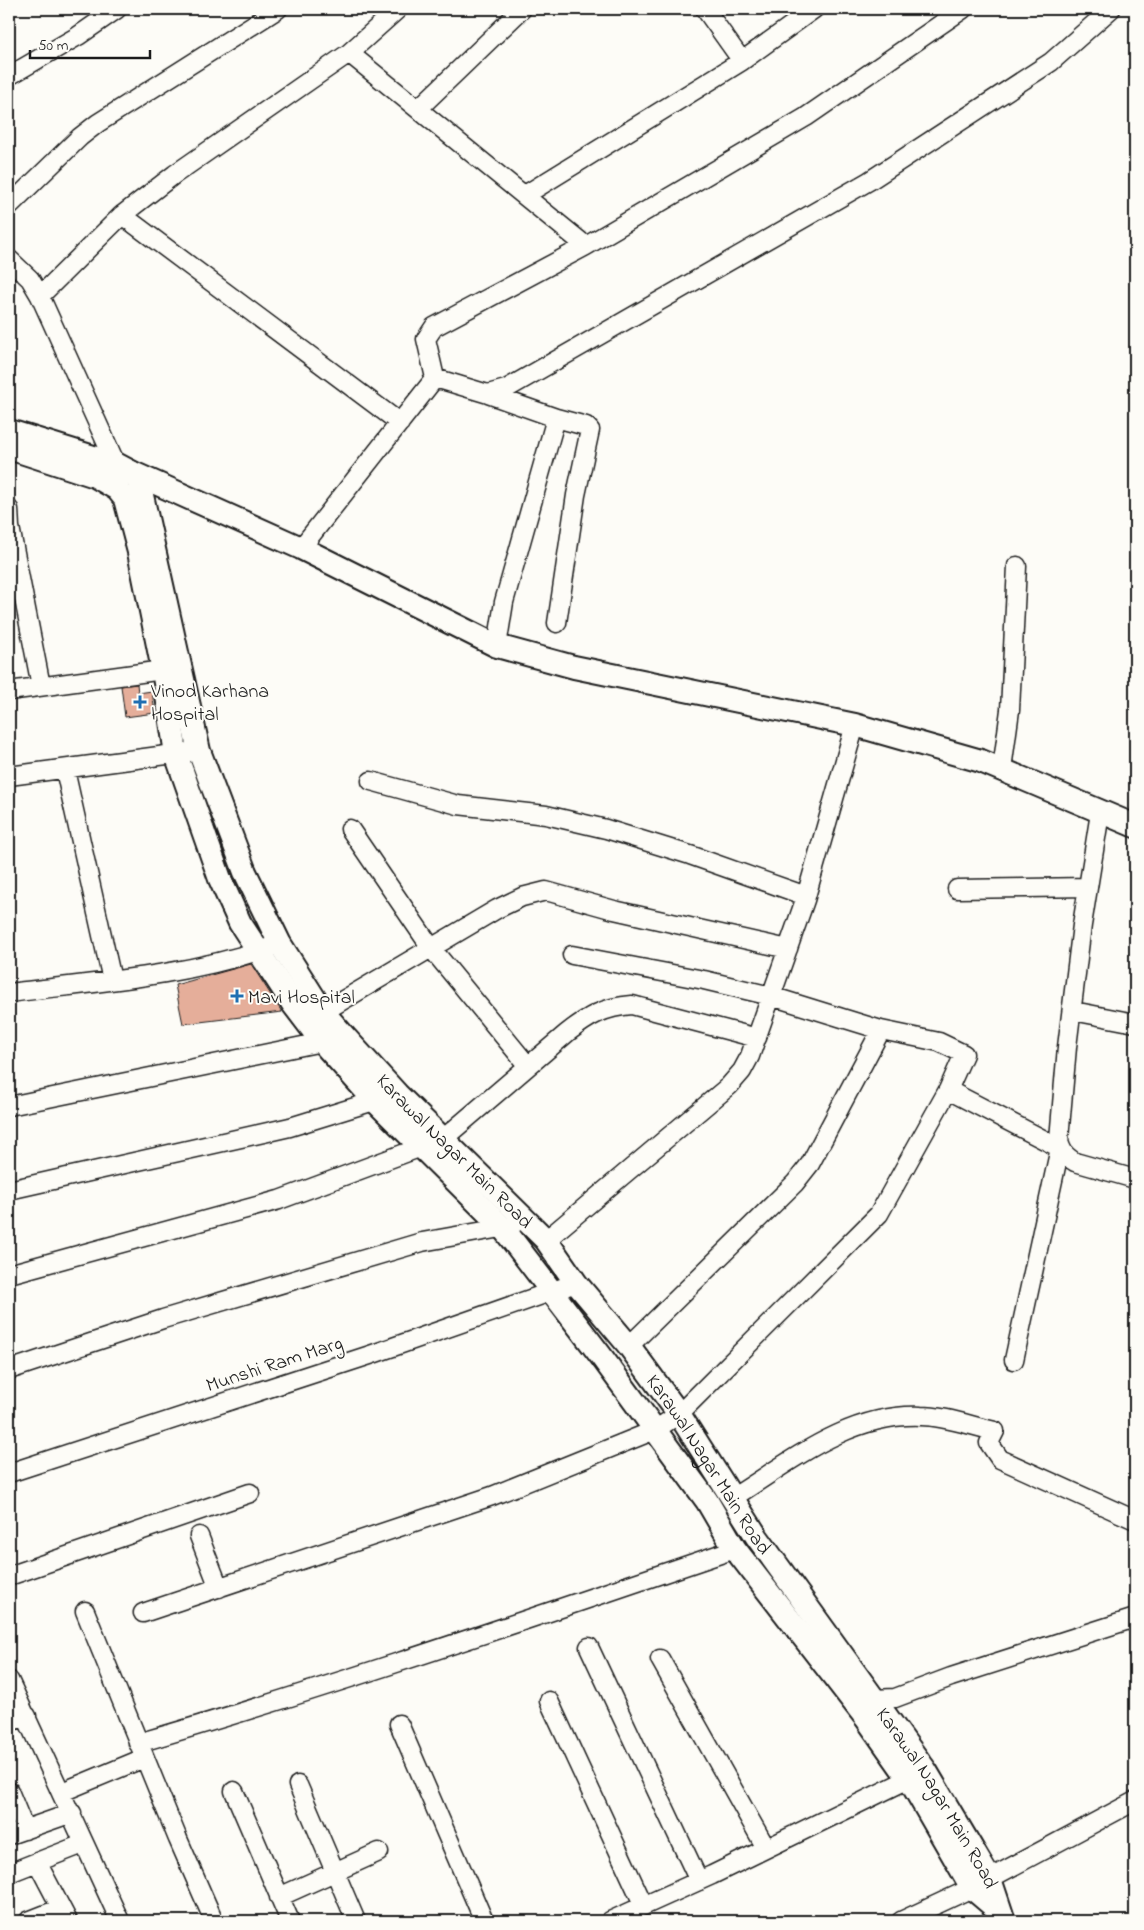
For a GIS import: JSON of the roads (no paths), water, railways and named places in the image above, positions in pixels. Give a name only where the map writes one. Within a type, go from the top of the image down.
[{"type":"street","points":[[9,76],[78,36],[117,9]]},
{"type":"street","points":[[40,296],[122,215],[175,174],[349,53],[398,9]]},
{"type":"street","points":[[418,109],[522,9]]},
{"type":"street","points":[[705,9],[742,61]]},
{"type":"street","points":[[525,195],[742,61],[814,9]]},
{"type":"street","points":[[435,378],[426,339],[434,327],[586,246],[806,117],[963,9]]},
{"type":"street","points":[[488,394],[506,390],[869,181],[1050,62],[1111,9]]},
{"type":"street","points":[[9,206],[80,137],[98,123],[274,10]]},
{"type":"street","points":[[349,53],[586,246]]},
{"type":"street","points":[[122,215],[400,423]]},
{"type":"street","points":[[9,259],[30,279],[40,296],[118,477]]},
{"type":"street","points":[[435,378],[586,426],[590,430],[576,495],[557,623]]},
{"type":"street","points":[[301,548],[435,378]]},
{"type":"street","points":[[497,646],[504,602],[556,418]]},
{"type":"street","points":[[9,432],[118,477],[301,548],[497,646],[574,667],[854,725],[1002,769],[1100,813],[1135,826]]},
{"type":"street","points":[[9,448],[95,476],[118,477]]},
{"type":"street","name":"Karawal Nagar Main Road","points":[[118,477],[139,552],[163,670],[176,754],[220,879],[240,923],[293,1004],[397,1094],[601,1356],[707,1501],[735,1549],[918,1775]]},
{"type":"street","name":"Karawal Nagar Main Road","points":[[118,477],[139,482],[199,751],[245,872],[280,944],[323,1012],[331,1037],[375,1101],[433,1142],[529,1223],[546,1240],[576,1283],[629,1346],[679,1414],[757,1537],[874,1700],[1001,1916]]},
{"type":"street","points":[[9,509],[41,686]]},
{"type":"street","points":[[1002,769],[1010,700],[1017,566]]},
{"type":"street","points":[[9,691],[163,670]]},
{"type":"street","points":[[546,1240],[729,1086],[742,1071],[756,1038],[806,896],[854,725]]},
{"type":"street","points":[[9,776],[199,751]]},
{"type":"street","points":[[65,770],[112,980]]},
{"type":"street","points":[[372,781],[458,805],[546,815],[606,829],[690,855],[806,896]]},
{"type":"street","points":[[1014,1360],[1060,1148],[1062,1106],[1073,1011],[1088,887],[1100,813]]},
{"type":"street","points":[[350,829],[432,949],[528,1066]]},
{"type":"street","points":[[957,889],[1088,887]]},
{"type":"street","points":[[323,1012],[497,909],[522,897],[546,891],[614,910],[788,949]]},
{"type":"street","points":[[9,993],[194,968],[280,944]]},
{"type":"street","points":[[143,1612],[492,1496],[655,1430],[679,1414],[879,1214],[948,1090],[964,1054],[939,1042],[880,1030],[771,996],[704,980],[572,955]]},
{"type":"street","points":[[9,1274],[279,1200],[433,1142],[586,1018],[611,1007],[632,1005],[756,1038]]},
{"type":"street","points":[[1073,1011],[1135,1023]]},
{"type":"street","points":[[629,1346],[795,1183],[810,1164],[880,1030]]},
{"type":"street","points":[[9,1106],[331,1037]]},
{"type":"street","points":[[948,1090],[1060,1148],[1067,1157],[1075,1162],[1135,1179]]},
{"type":"street","points":[[9,1190],[290,1127],[397,1094]]},
{"type":"street","points":[[9,1370],[163,1319],[422,1242],[529,1223]]},
{"type":"street","name":"Munshi Ram Marg","points":[[9,1473],[370,1355],[576,1283]]},
{"type":"street","points":[[732,1498],[847,1428],[882,1418],[922,1416],[995,1431],[989,1443],[1000,1459],[1135,1520]]},
{"type":"street","points":[[9,1576],[250,1493]]},
{"type":"street","points":[[199,1536],[219,1588]]},
{"type":"street","points":[[62,1792],[141,1751],[217,1720],[735,1549]]},
{"type":"street","points":[[85,1611],[141,1751],[214,1921]]},
{"type":"street","points":[[874,1700],[895,1698],[951,1677],[1135,1618]]},
{"type":"street","points":[[589,1646],[699,1881]]},
{"type":"street","points":[[660,1659],[766,1848]]},
{"type":"street","points":[[9,1680],[120,1921]]},
{"type":"street","points":[[549,1701],[644,1906]]},
{"type":"street","points":[[9,1722],[27,1716]]},
{"type":"street","points":[[399,1724],[484,1921]]},
{"type":"street","points":[[610,1921],[699,1881],[918,1775]]},
{"type":"street","points":[[298,1785],[356,1921]]},
{"type":"street","points":[[9,1791],[17,1832],[72,1814]]},
{"type":"street","points":[[234,1791],[290,1921]]},
{"type":"street","points":[[901,1921],[981,1883],[1135,1801]]},
{"type":"street","points":[[9,1873],[84,1844]]},
{"type":"street","points":[[280,1896],[379,1852]]},
{"type":"street","points":[[28,1921],[64,1914],[37,1862]]},
{"type":"place","name":"Vinod Karhana Hospital","points":[[140,702]]},
{"type":"place","name":"Mavi Hospital","points":[[237,996]]}]
